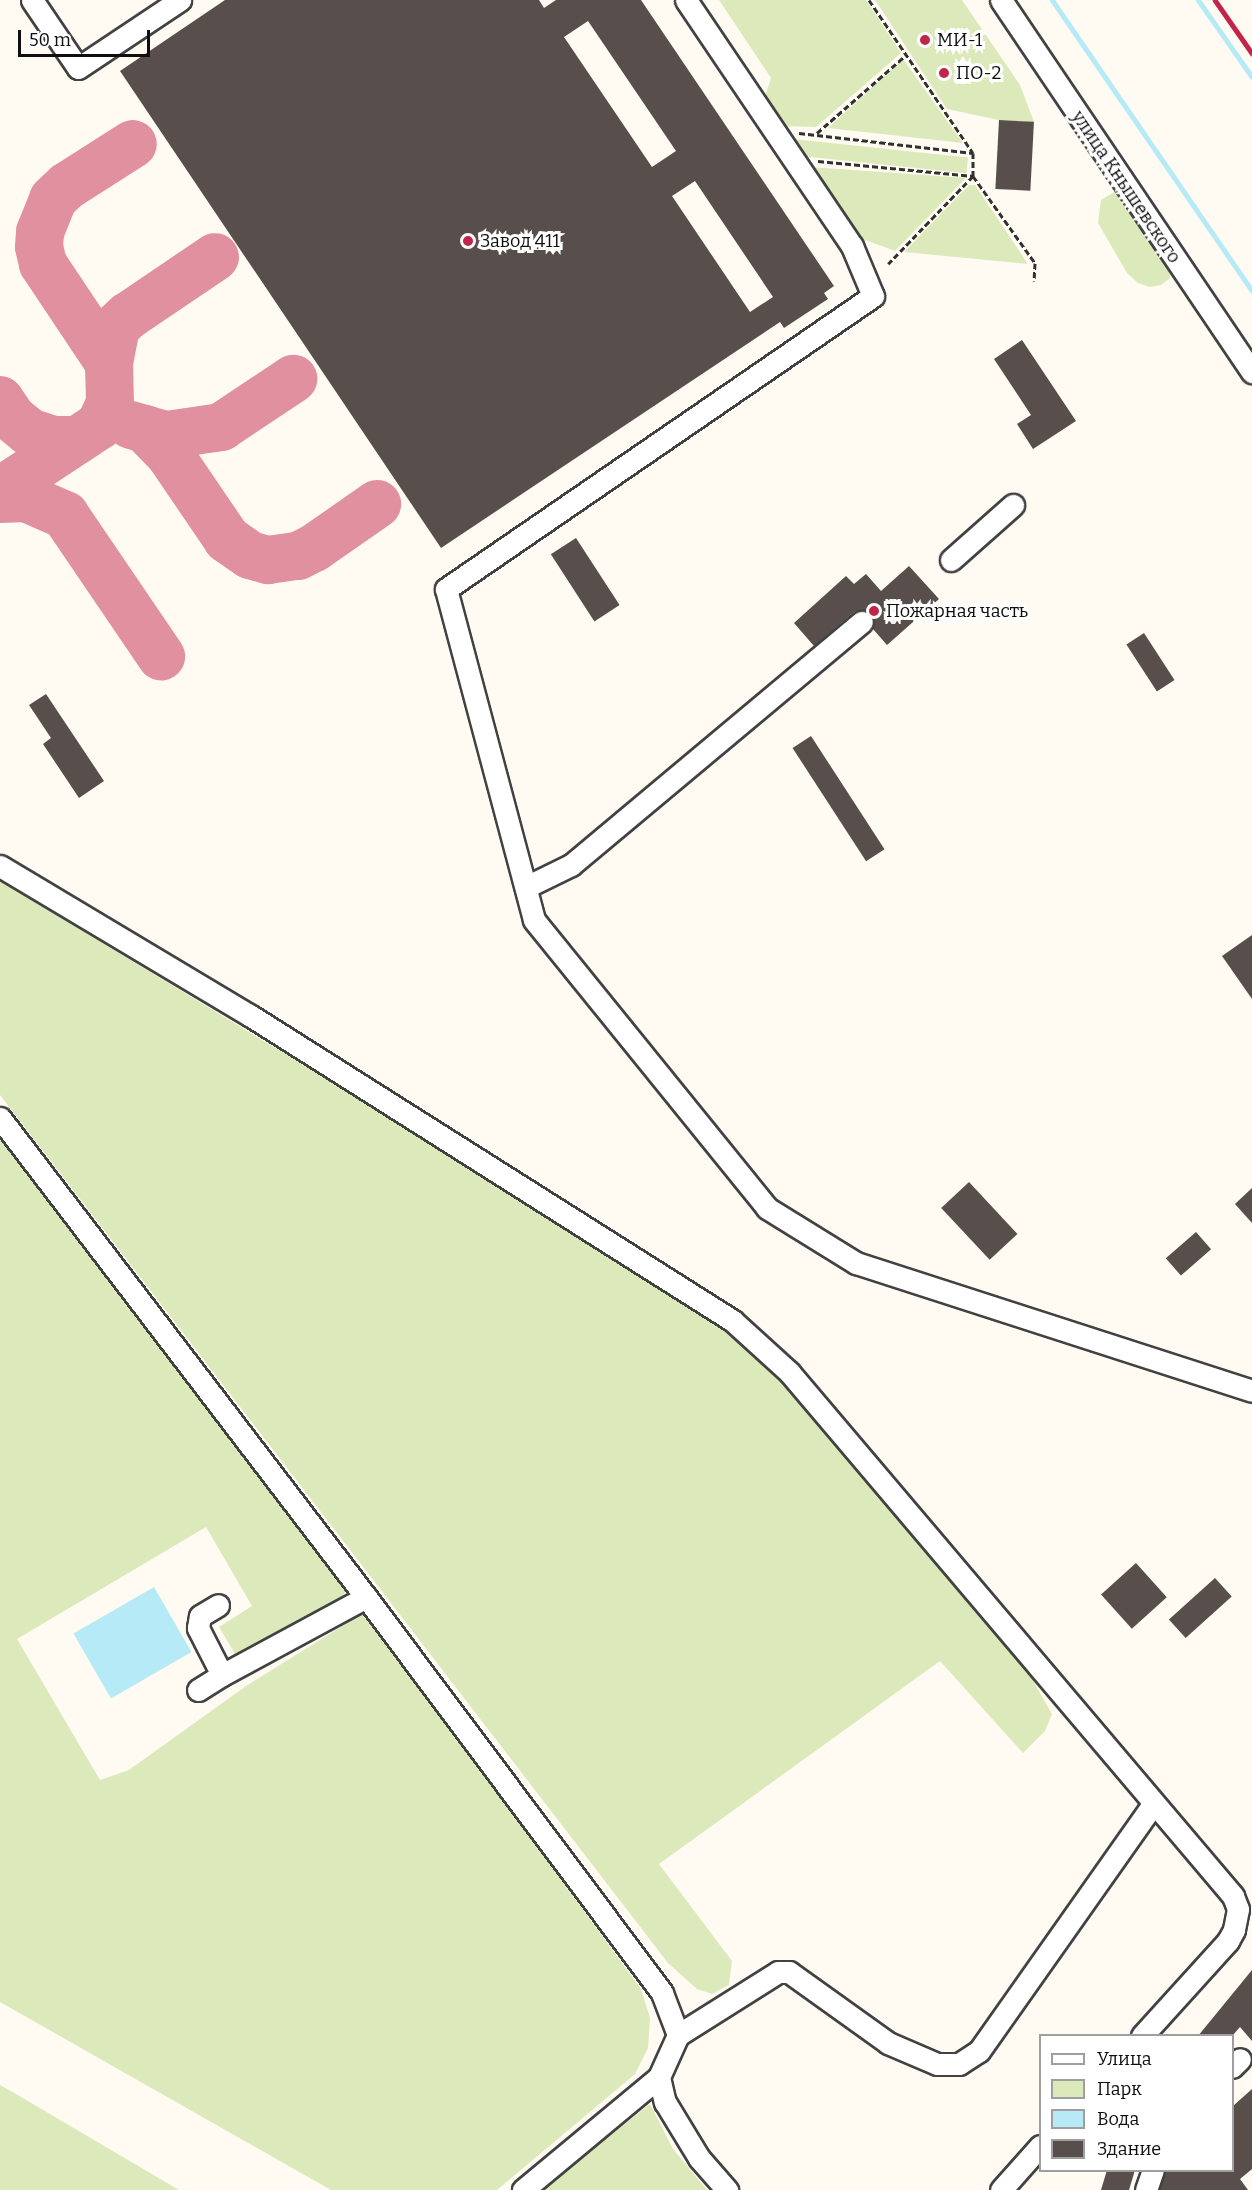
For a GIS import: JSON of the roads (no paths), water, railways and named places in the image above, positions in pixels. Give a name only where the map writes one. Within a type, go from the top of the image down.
[{"type":"street","points":[[32,0],[78,68],[180,0]]},
{"type":"street","points":[[686,0],[852,246],[873,296],[446,589],[534,920],[767,1208],[856,1263],[1252,1391]]},
{"type":"street","name":"улица Кнышевского","points":[[1001,0],[1252,372]]},
{"type":"street","points":[[951,560],[1013,505]]},
{"type":"street","points":[[526,887],[572,866],[862,622]]},
{"type":"street","points":[[0,867],[251,1016],[733,1321],[769,1352],[822,1408],[1153,1804],[1233,1896],[1238,1909],[1234,1930],[1228,1941],[1144,2034]]},
{"type":"street","points":[[0,1118],[366,1597],[662,1993],[678,2035]]},
{"type":"street","points":[[198,1690],[366,1597]]},
{"type":"street","points":[[218,1605],[200,1616],[198,1628],[222,1675]]},
{"type":"street","points":[[523,2190],[659,2077],[678,2035],[778,1972],[789,1972],[888,2043],[937,2064],[959,2064],[979,2051],[1153,1804]]},
{"type":"street","points":[[659,2077],[665,2102],[699,2158],[726,2190]]},
{"type":"street","points":[[1001,2190],[1039,2148]]},
{"type":"street","points":[[1146,2190],[1152,2172]]},
{"type":"water","points":[[154,1587],[192,1652],[111,1698],[73,1634]]},
{"type":"waterway","points":[[1052,0],[1252,291]]},
{"type":"waterway","points":[[1198,0],[1252,77]]},
{"type":"railway","points":[[1215,0],[1252,53]]},
{"type":"place","name":"МИ-1","points":[[925,40]]},
{"type":"place","name":"ПО-2","points":[[944,73]]},
{"type":"place","name":"Завод 411","points":[[468,241]]},
{"type":"place","name":"Пожарная часть","points":[[874,611]]}]
